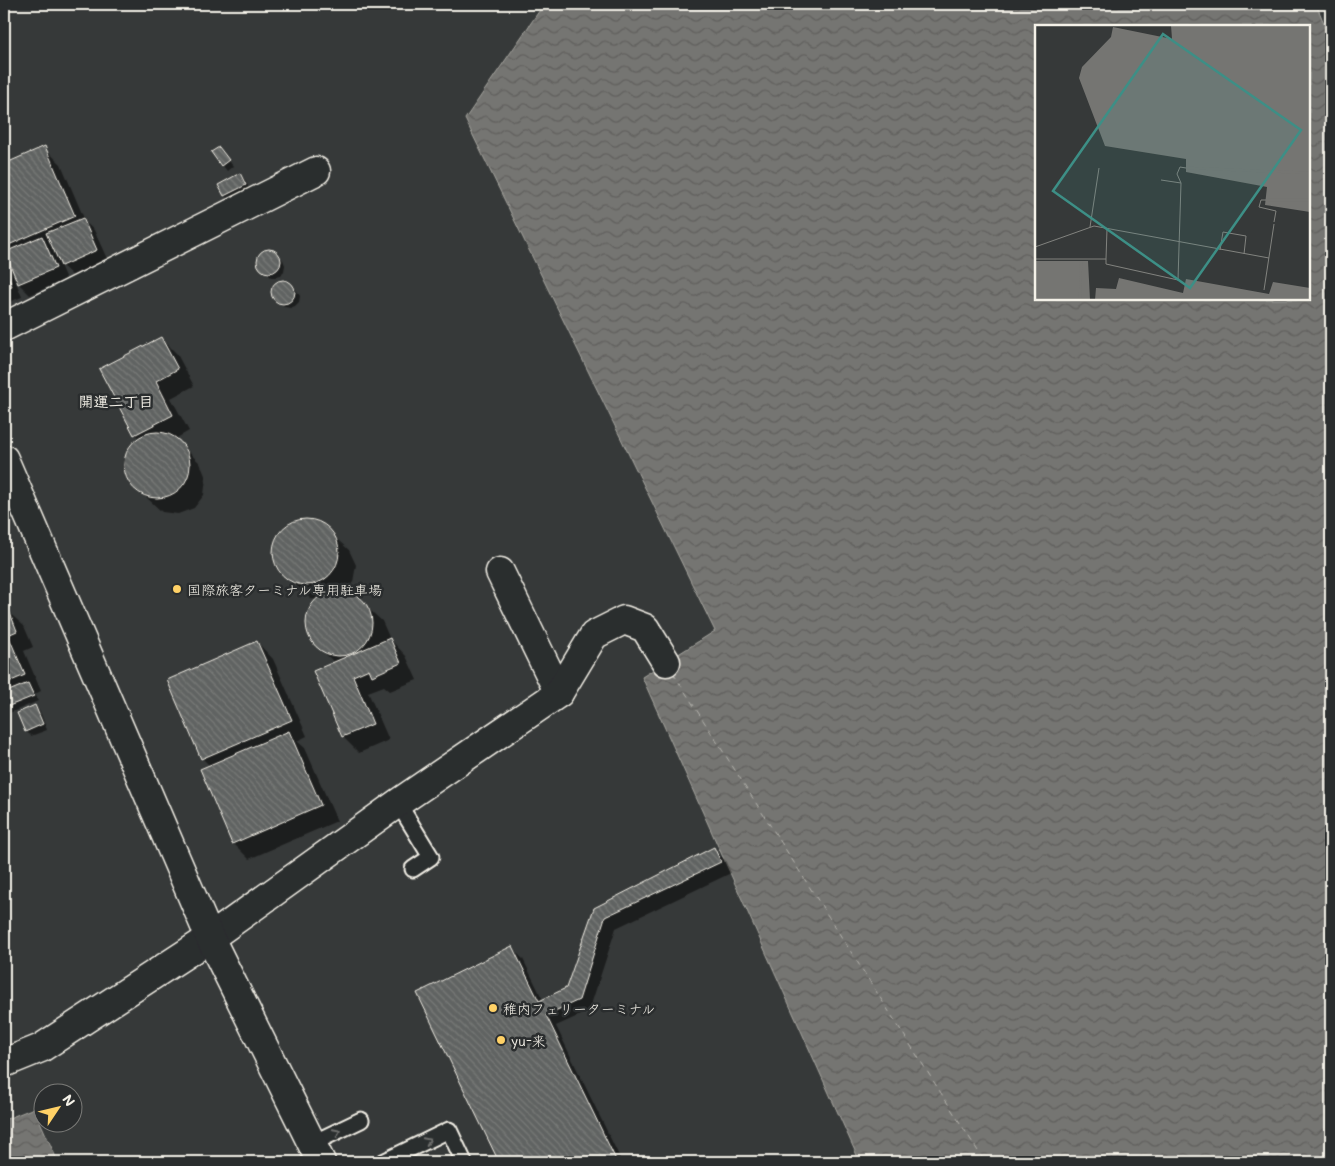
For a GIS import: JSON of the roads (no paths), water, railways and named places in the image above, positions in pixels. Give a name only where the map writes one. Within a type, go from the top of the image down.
[{"type":"street","points":[[4,327],[316,171]]},
{"type":"street","points":[[4,459],[210,938],[317,1153]]},
{"type":"street","points":[[500,572],[559,693]]},
{"type":"street","points":[[4,1063],[41,1048],[210,938],[398,803],[559,693],[594,635],[624,620],[646,628],[666,662]]},
{"type":"lane","points":[[398,803],[431,857],[413,869]]},
{"type":"lane","points":[[317,1153],[361,1120]]},
{"type":"lane","points":[[383,1162],[449,1130],[464,1162]]},
{"type":"water","points":[[544,4],[1316,4],[1331,40],[1331,1162],[860,1162],[642,677],[715,631],[465,119]]},
{"type":"water","points":[[32,1109],[32,1134],[46,1134],[58,1162],[4,1162],[4,1120]]},
{"type":"place","name":"国際旅客ターミナル専用駐車場","points":[[177,589]]},
{"type":"place","name":"稚内フェリーターミナル","points":[[493,1008]]},
{"type":"place","name":"yu-来","points":[[501,1040]]},
{"type":"district","name":"開運二丁目","points":[[116,401]]}]
